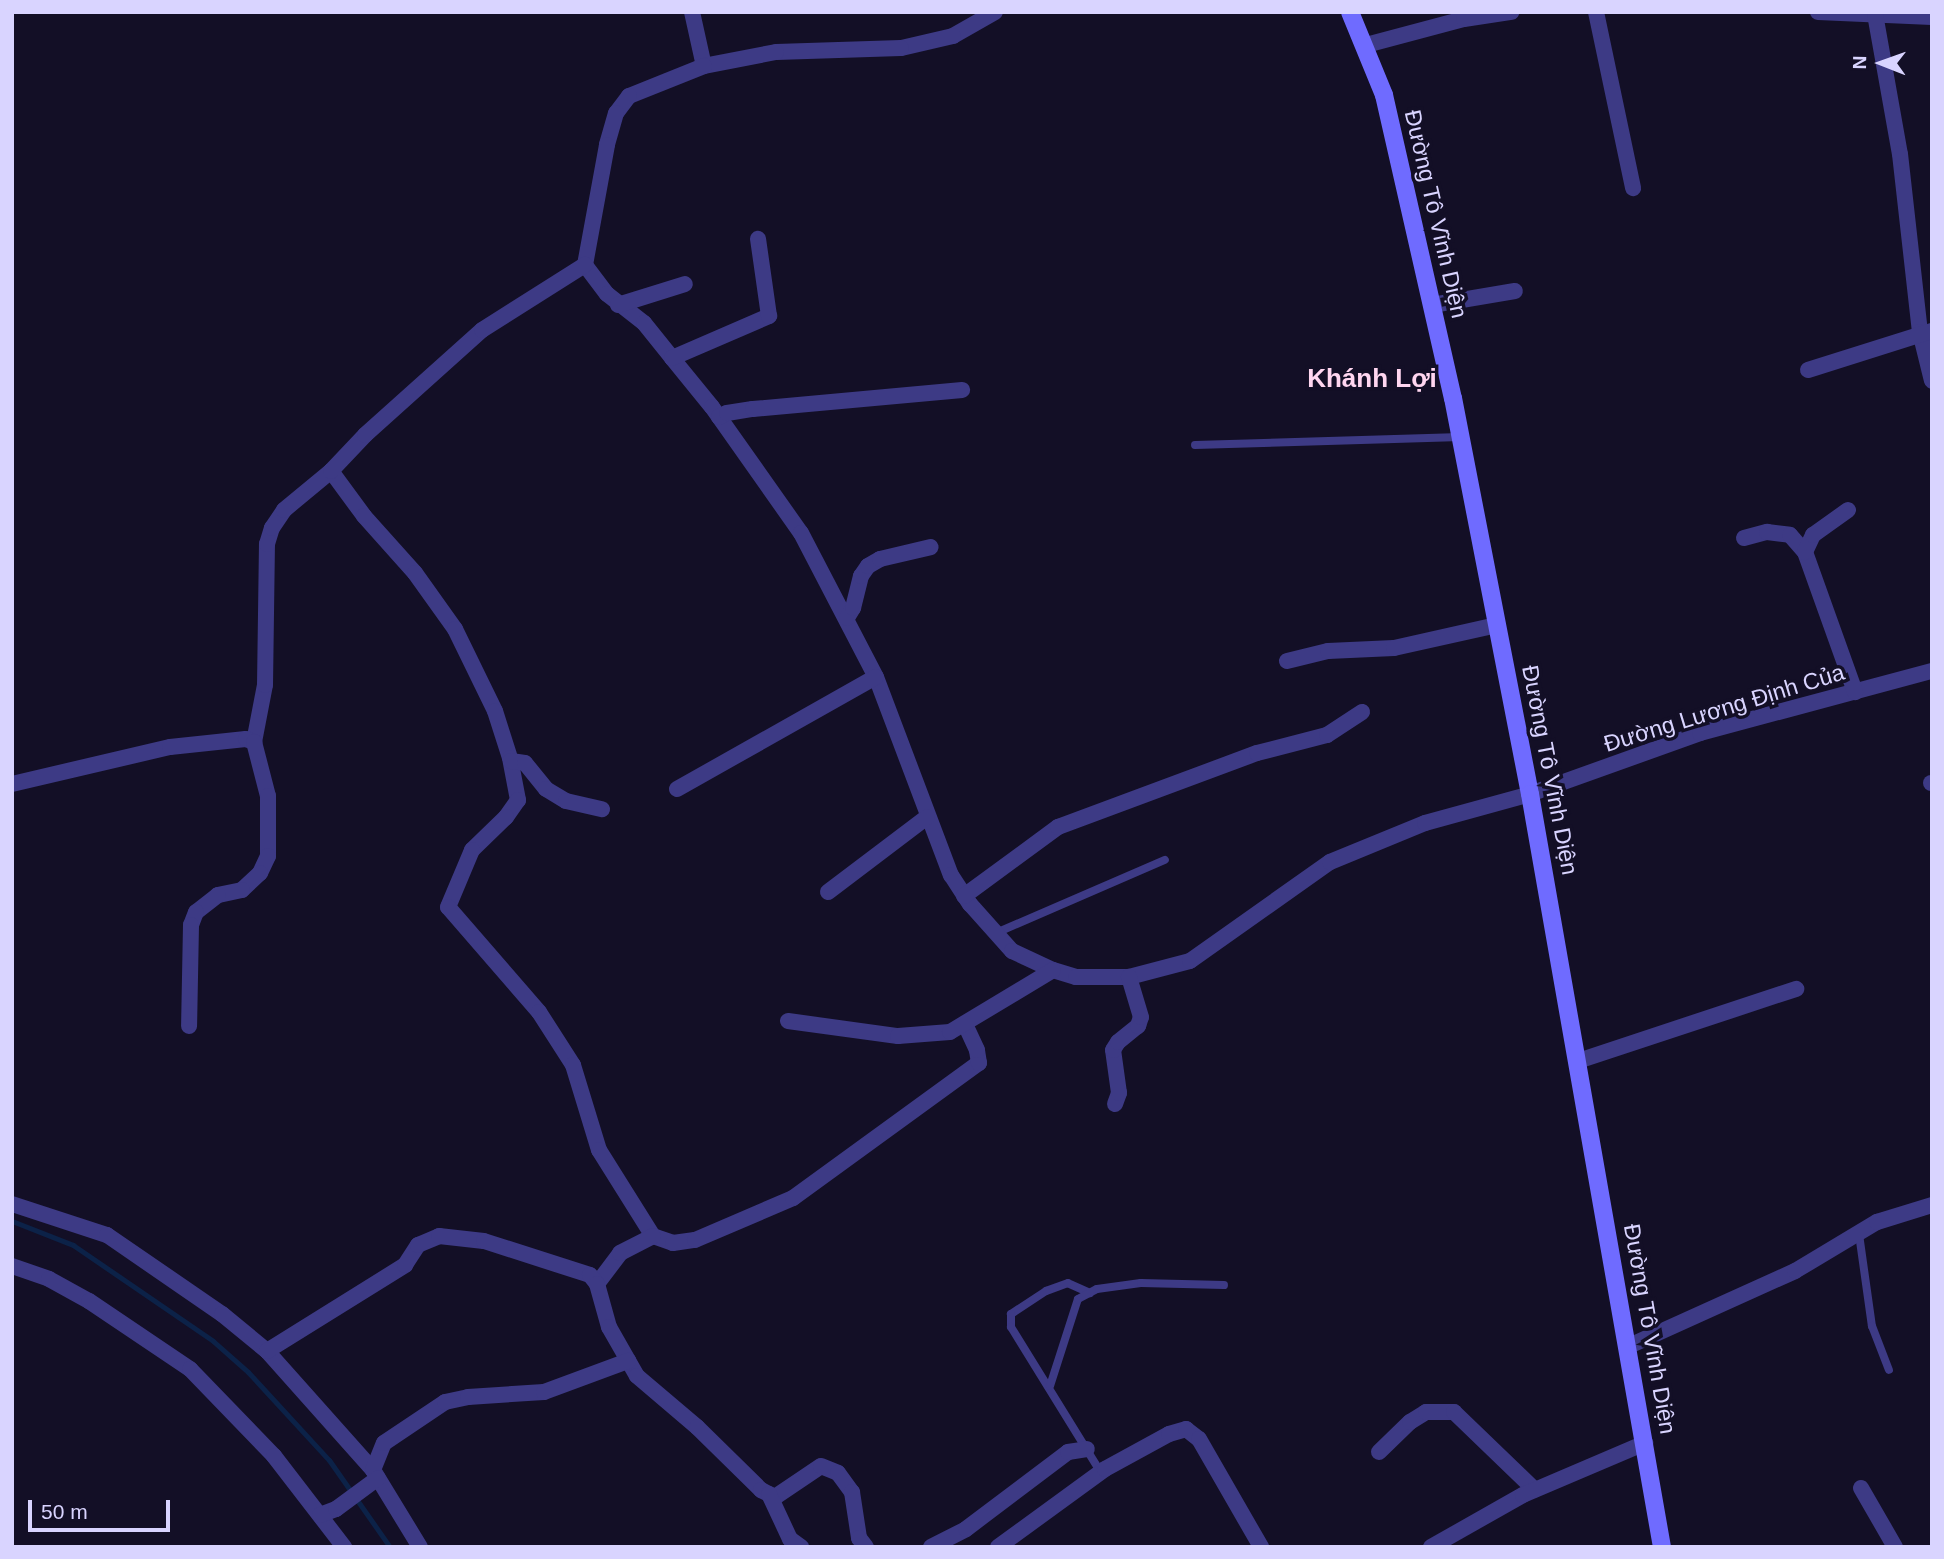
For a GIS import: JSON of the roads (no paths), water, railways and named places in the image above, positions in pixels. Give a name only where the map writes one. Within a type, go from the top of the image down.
[{"type":"main road","name":"Đường Tô Vĩnh Diện","points":[[1350,12],[1366,45],[1384,95],[1461,437],[1530,794],[1629,1346],[1662,1547]]},
{"type":"street","points":[[692,12],[704,66]]},
{"type":"street","points":[[189,1026],[191,925],[196,912],[218,895],[242,890],[260,873],[268,856],[268,796],[254,742],[265,685],[267,544],[272,527],[284,510],[331,471],[365,435],[482,330],[585,265],[607,145],[616,113],[629,96],[704,66],[776,52],[901,48],[953,36],[995,12]]},
{"type":"street","points":[[1366,45],[1464,19],[1511,12]]},
{"type":"street","points":[[1596,12],[1633,188]]},
{"type":"street","points":[[1818,12],[1932,17]]},
{"type":"street","points":[[1875,14],[1900,155],[1932,381]]},
{"type":"street","points":[[672,358],[769,316],[758,239]]},
{"type":"street","name":"Đường Lương Định Của","points":[[585,265],[618,305],[644,323],[719,417],[801,533],[876,677],[927,817],[951,875],[964,896],[1012,951],[1053,970],[1076,977],[1129,977],[1190,961],[1330,862],[1425,823],[1530,794],[1700,733],[1932,671]]},
{"type":"street","points":[[618,305],[685,284]]},
{"type":"street","points":[[1432,305],[1515,291]]},
{"type":"street","points":[[1808,370],[1893,345],[1926,332]]},
{"type":"street","points":[[719,417],[727,413],[753,410],[962,390]]},
{"type":"street","points":[[331,471],[364,516],[415,573],[455,629],[495,711],[511,761],[517,800],[506,817],[472,850],[448,907],[539,1012],[573,1065],[599,1150],[653,1236],[673,1243],[695,1240],[793,1198],[979,1063],[978,1050],[965,1024]]},
{"type":"street","points":[[1805,552],[1813,535],[1848,510]]},
{"type":"street","points":[[1744,538],[1767,532],[1790,536],[1805,552],[1855,692]]},
{"type":"street","points":[[847,618],[853,608],[861,576],[868,566],[880,559],[932,547]]},
{"type":"street","points":[[1287,661],[1328,650],[1394,648],[1497,625]]},
{"type":"street","points":[[677,789],[876,677]]},
{"type":"street","points":[[964,896],[1058,827],[1257,753],[1327,735],[1362,712]]},
{"type":"street","points":[[12,784],[170,747],[246,739],[254,742]]},
{"type":"street","points":[[511,761],[525,763],[546,789],[566,802],[602,809]]},
{"type":"street","points":[[828,892],[927,817]]},
{"type":"street","points":[[788,1021],[898,1037],[950,1032],[1053,970]]},
{"type":"street","points":[[1115,1104],[1119,1093],[1113,1050],[1118,1042],[1139,1025],[1141,1017],[1129,977]]},
{"type":"street","points":[[1578,1061],[1796,989]]},
{"type":"street","points":[[12,1204],[107,1234],[222,1314],[267,1350],[374,1477],[420,1547]]},
{"type":"street","points":[[1629,1346],[1795,1271],[1877,1222],[1932,1205]]},
{"type":"street","points":[[267,1350],[405,1265],[418,1245],[439,1236],[484,1241],[590,1275],[597,1284],[609,1327],[637,1377],[697,1427],[761,1490],[775,1497],[821,1466],[838,1473],[852,1492],[859,1538],[866,1547]]},
{"type":"street","points":[[597,1284],[620,1253],[653,1236]]},
{"type":"street","points":[[12,1266],[49,1279],[89,1301],[190,1369],[274,1456],[345,1547]]},
{"type":"street","points":[[320,1515],[336,1508],[374,1477],[384,1443],[445,1402],[468,1397],[544,1392],[628,1361]]},
{"type":"street","points":[[1379,1452],[1410,1422],[1426,1412],[1454,1412],[1535,1490]]},
{"type":"street","points":[[998,1547],[1101,1473],[1169,1434],[1186,1429],[1199,1438],[1261,1547]]},
{"type":"street","points":[[1430,1547],[1535,1490],[1645,1443]]},
{"type":"street","points":[[931,1547],[966,1528],[1068,1452],[1087,1449]]},
{"type":"street","points":[[1861,1489],[1895,1547]]},
{"type":"street","points":[[769,1494],[790,1539],[801,1547]]},
{"type":"lane","points":[[1195,445],[1461,437]]},
{"type":"lane","points":[[996,933],[1166,860]]},
{"type":"lane","points":[[1859,1233],[1872,1326],[1889,1370]]},
{"type":"lane","points":[[1090,1293],[1068,1283],[1046,1291],[1011,1314],[1012,1327],[1101,1473]]},
{"type":"lane","points":[[1050,1387],[1078,1299],[1090,1293],[1141,1283],[1224,1285]]},
{"type":"waterway","points":[[12,1221],[73,1245],[213,1341],[248,1372],[329,1460],[390,1547]]},
{"type":"district","name":"Khánh Lợi","points":[[1372,379]]}]
